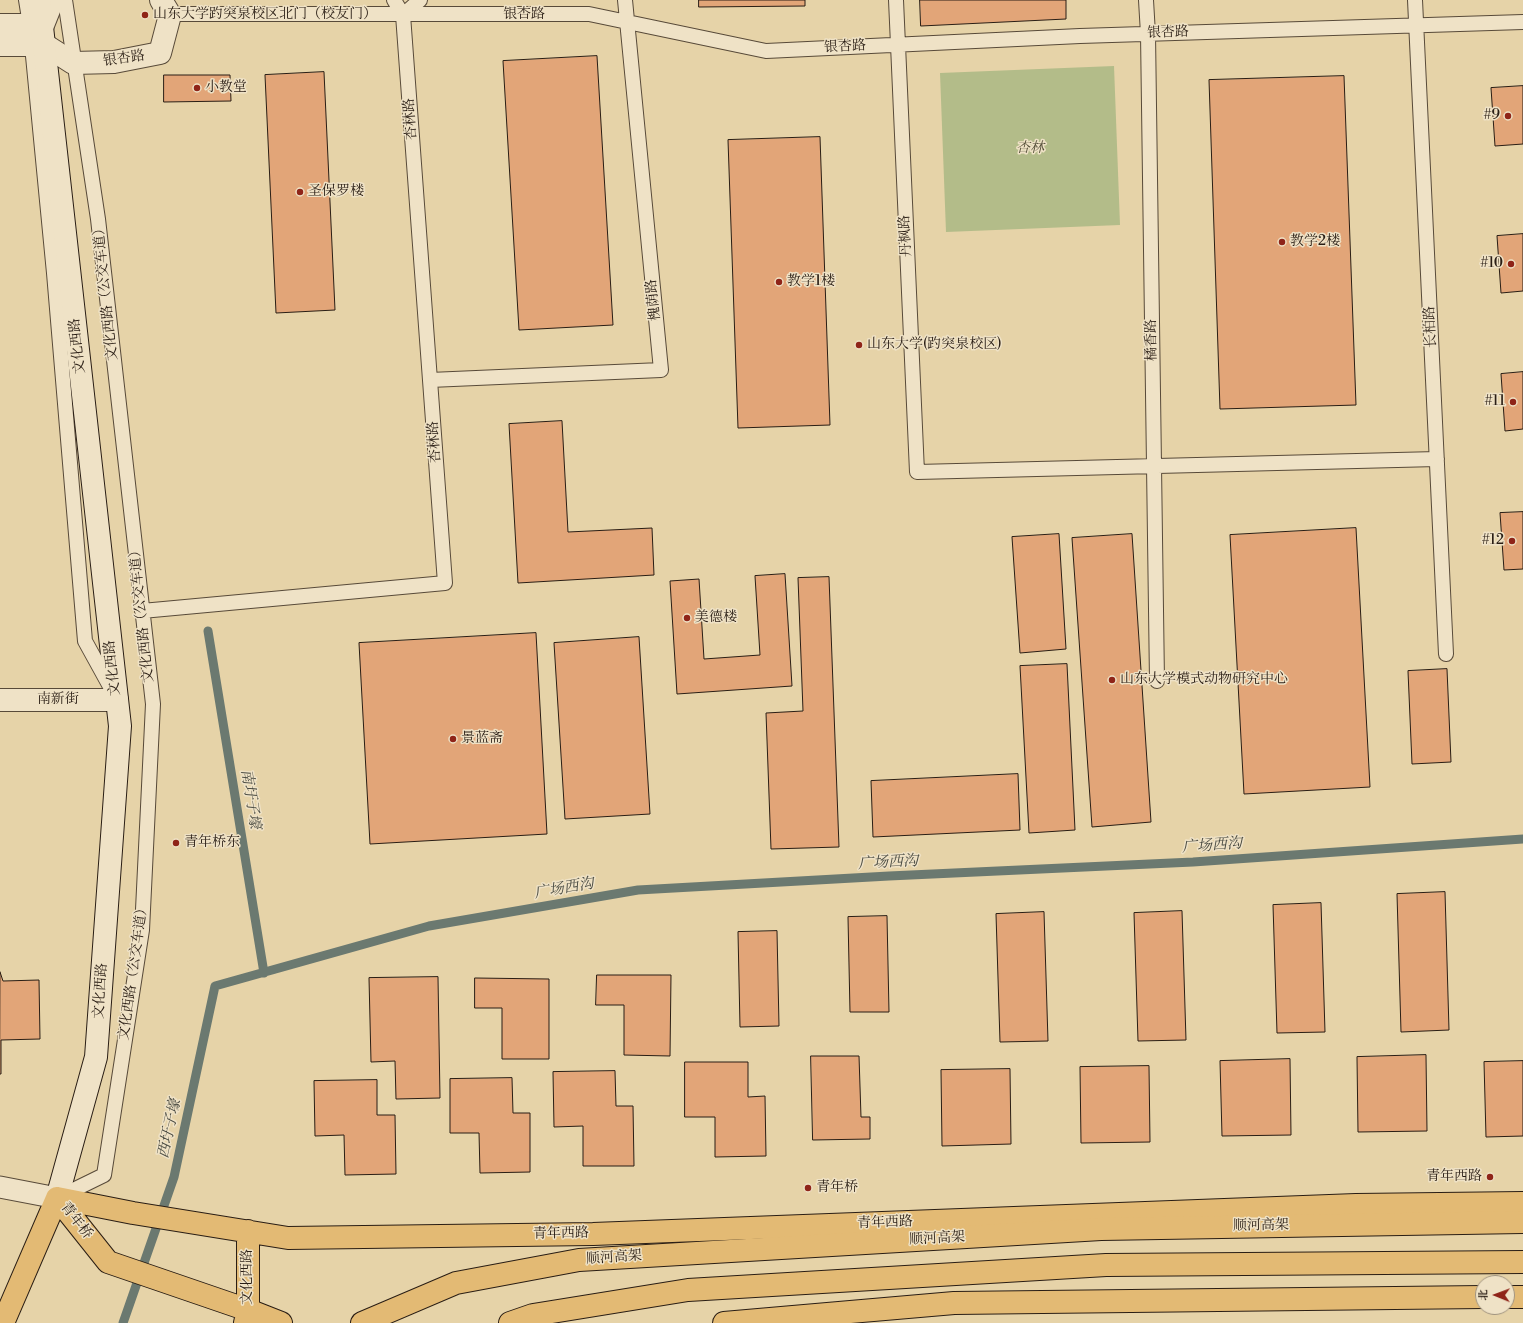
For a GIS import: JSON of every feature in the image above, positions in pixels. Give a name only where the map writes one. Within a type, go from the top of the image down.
[{"type":"main road","name":"文化西路","points":[[3,1323],[57,1198],[96,1057],[120,726],[37,35],[39,0]]},
{"type":"main road","points":[[37,35],[53,0]]},
{"type":"main road","name":"银杏路","points":[[84,63],[114,62],[160,53],[168,10]]},
{"type":"main road","points":[[0,25],[37,35],[84,63]]},
{"type":"main road","points":[[0,45],[37,35]]},
{"type":"main road","name":"南新街","points":[[0,700],[117,700]]},
{"type":"main road","name":"青年桥","points":[[57,1198],[132,1213],[248,1231]]},
{"type":"main road","name":"青年桥","points":[[57,1198],[108,1262],[246,1316]]},
{"type":"main road","name":"青年西路","points":[[248,1231],[288,1238],[593,1234],[1356,1205],[1523,1203]]},
{"type":"main road","name":"顺河高架","points":[[362,1323],[456,1283],[579,1260],[1101,1229],[1523,1222]]},
{"type":"main road","name":"文化西路","points":[[246,1316],[248,1231]]},
{"type":"main road","points":[[510,1323],[533,1315],[696,1289],[1106,1265],[1523,1262]]},
{"type":"main road","points":[[724,1323],[954,1302],[1475,1297]]},
{"type":"main road","points":[[246,1316],[281,1323]]},
{"type":"street","points":[[0,1187],[57,1198]]},
{"type":"lane","points":[[26,0],[37,35]]},
{"type":"lane","name":"文化西路（公交车道）","points":[[57,1198],[104,1175],[142,930],[153,704],[98,219],[84,63],[65,0]]},
{"type":"lane","name":"杏林路","points":[[142,611],[445,583],[403,15],[394,0]]},
{"type":"lane","points":[[403,15],[420,0]]},
{"type":"lane","name":"槐荫路","points":[[430,380],[661,370],[625,0]]},
{"type":"lane","name":"丹枫路","points":[[896,0],[916,472],[1154,466]]},
{"type":"lane","name":"橘香路","points":[[1146,0],[1148,34],[1157,681]]},
{"type":"lane","name":"长柏路","points":[[1414,0],[1446,654]]},
{"type":"lane","name":"银杏路","points":[[168,10],[403,15],[589,14],[766,51],[1148,34],[1523,22]]},
{"type":"lane","points":[[1154,466],[1437,459]]},
{"type":"green space","name":"杏林","points":[[1114,66],[1120,225],[946,232],[940,73]]},
{"type":"building","points":[[699,0],[805,0],[805,6],[699,7]]},
{"type":"building","points":[[920,0],[1066,0],[1066,19],[921,26]]},
{"type":"building","points":[[597,56],[613,325],[519,330],[503,61]]},
{"type":"building","name":"圣保罗楼","points":[[324,72],[335,310],[276,313],[265,75]]},
{"type":"building","name":"小教堂","points":[[164,75],[230,75],[231,101],[164,102]]},
{"type":"building","name":"教学2楼","points":[[1344,76],[1356,405],[1220,409],[1209,80]]},
{"type":"building","name":"#9","points":[[1523,86],[1523,144],[1495,146],[1491,88]]},
{"type":"building","name":"教学1楼","points":[[820,137],[830,425],[738,428],[728,140]]},
{"type":"building","name":"#10","points":[[1523,234],[1523,291],[1501,293],[1497,236]]},
{"type":"building","name":"#11","points":[[1523,372],[1523,429],[1505,431],[1501,374]]},
{"type":"building","points":[[562,421],[568,532],[652,528],[654,575],[518,583],[509,424]]},
{"type":"building","name":"#12","points":[[1523,512],[1523,569],[1504,570],[1500,513]]},
{"type":"building","points":[[1356,528],[1370,787],[1244,794],[1230,535]]},
{"type":"building","points":[[1059,534],[1066,649],[1020,653],[1012,537]]},
{"type":"building","name":"山东大学模式动物研究中心","points":[[1132,534],[1151,822],[1092,827],[1072,538]]},
{"type":"building","name":"美德楼","points":[[785,574],[792,686],[677,694],[670,581],[699,579],[704,659],[760,655],[755,576]]},
{"type":"building","points":[[829,577],[839,847],[771,849],[766,713],[803,711],[798,578]]},
{"type":"building","name":"景蓝斋","points":[[536,633],[547,834],[370,844],[359,643]]},
{"type":"building","points":[[639,637],[650,814],[565,819],[554,643]]},
{"type":"building","points":[[1067,664],[1075,830],[1029,833],[1020,666]]},
{"type":"building","points":[[1447,669],[1451,762],[1412,764],[1408,671]]},
{"type":"building","points":[[1018,774],[1020,830],[873,837],[871,781]]},
{"type":"building","points":[[1445,892],[1449,1030],[1401,1032],[1397,894]]},
{"type":"building","points":[[1321,903],[1325,1032],[1277,1033],[1273,905]]},
{"type":"building","points":[[1182,911],[1186,1040],[1138,1041],[1134,913]]},
{"type":"building","points":[[1044,912],[1048,1041],[1000,1042],[996,914]]},
{"type":"building","points":[[887,916],[889,1012],[850,1012],[848,917]]},
{"type":"building","points":[[777,931],[779,1026],[740,1027],[738,932]]},
{"type":"building","points":[[0,972],[3,981],[39,980],[40,1039],[1,1040],[1,1074],[0,1074]]},
{"type":"building","points":[[597,975],[671,975],[670,1056],[624,1055],[624,1005],[596,1005]]},
{"type":"building","points":[[438,977],[440,1098],[396,1099],[395,1061],[371,1062],[369,978]]},
{"type":"building","points":[[475,978],[549,979],[549,1059],[502,1059],[502,1008],[475,1008]]},
{"type":"building","points":[[1426,1055],[1427,1131],[1358,1132],[1357,1057]]},
{"type":"building","points":[[811,1056],[859,1056],[861,1117],[870,1117],[870,1139],[813,1140]]},
{"type":"building","points":[[1290,1059],[1291,1135],[1222,1136],[1220,1061]]},
{"type":"building","points":[[1523,1061],[1523,1136],[1486,1137],[1484,1062]]},
{"type":"building","points":[[685,1062],[748,1062],[748,1097],[765,1096],[766,1156],[715,1157],[715,1117],[685,1117]]},
{"type":"building","points":[[1149,1066],[1150,1142],[1081,1143],[1080,1067]]},
{"type":"building","points":[[1010,1069],[1011,1144],[942,1146],[941,1070]]},
{"type":"building","points":[[615,1071],[616,1106],[633,1106],[634,1166],[583,1166],[583,1126],[554,1127],[553,1072]]},
{"type":"building","points":[[512,1078],[513,1113],[530,1113],[530,1172],[480,1173],[479,1133],[450,1133],[450,1079]]},
{"type":"building","points":[[377,1080],[377,1115],[395,1115],[396,1174],[345,1175],[344,1135],[315,1136],[314,1081]]},
{"type":"waterway","name":"南圩子壕","points":[[208,631],[264,973]]},
{"type":"waterway","name":"广场西沟","points":[[123,1323],[174,1177],[215,986],[429,926],[638,890],[889,876],[1193,862],[1523,839]]},
{"type":"place","name":"山东大学趵突泉校区北门（校友门）","points":[[145,15]]},
{"type":"place","name":"小教堂","points":[[197,88]]},
{"type":"place","name":"#9","points":[[1508,116]]},
{"type":"place","name":"圣保罗楼","points":[[300,192]]},
{"type":"place","name":"教学2楼","points":[[1282,242]]},
{"type":"place","name":"#10","points":[[1511,264]]},
{"type":"place","name":"教学1楼","points":[[779,282]]},
{"type":"place","name":"山东大学(趵突泉校区)","points":[[859,345]]},
{"type":"place","name":"#11","points":[[1513,402]]},
{"type":"place","name":"#12","points":[[1512,541]]},
{"type":"place","name":"美德楼","points":[[687,618]]},
{"type":"place","name":"山东大学模式动物研究中心","points":[[1112,680]]},
{"type":"place","name":"景蓝斋","points":[[453,739]]},
{"type":"place","name":"青年桥东","points":[[176,843]]},
{"type":"place","name":"青年西路","points":[[1490,1177]]},
{"type":"place","name":"青年桥","points":[[808,1188]]},
{"type":"water label","name":"西圩子壕","points":[[170,1129]]}]
